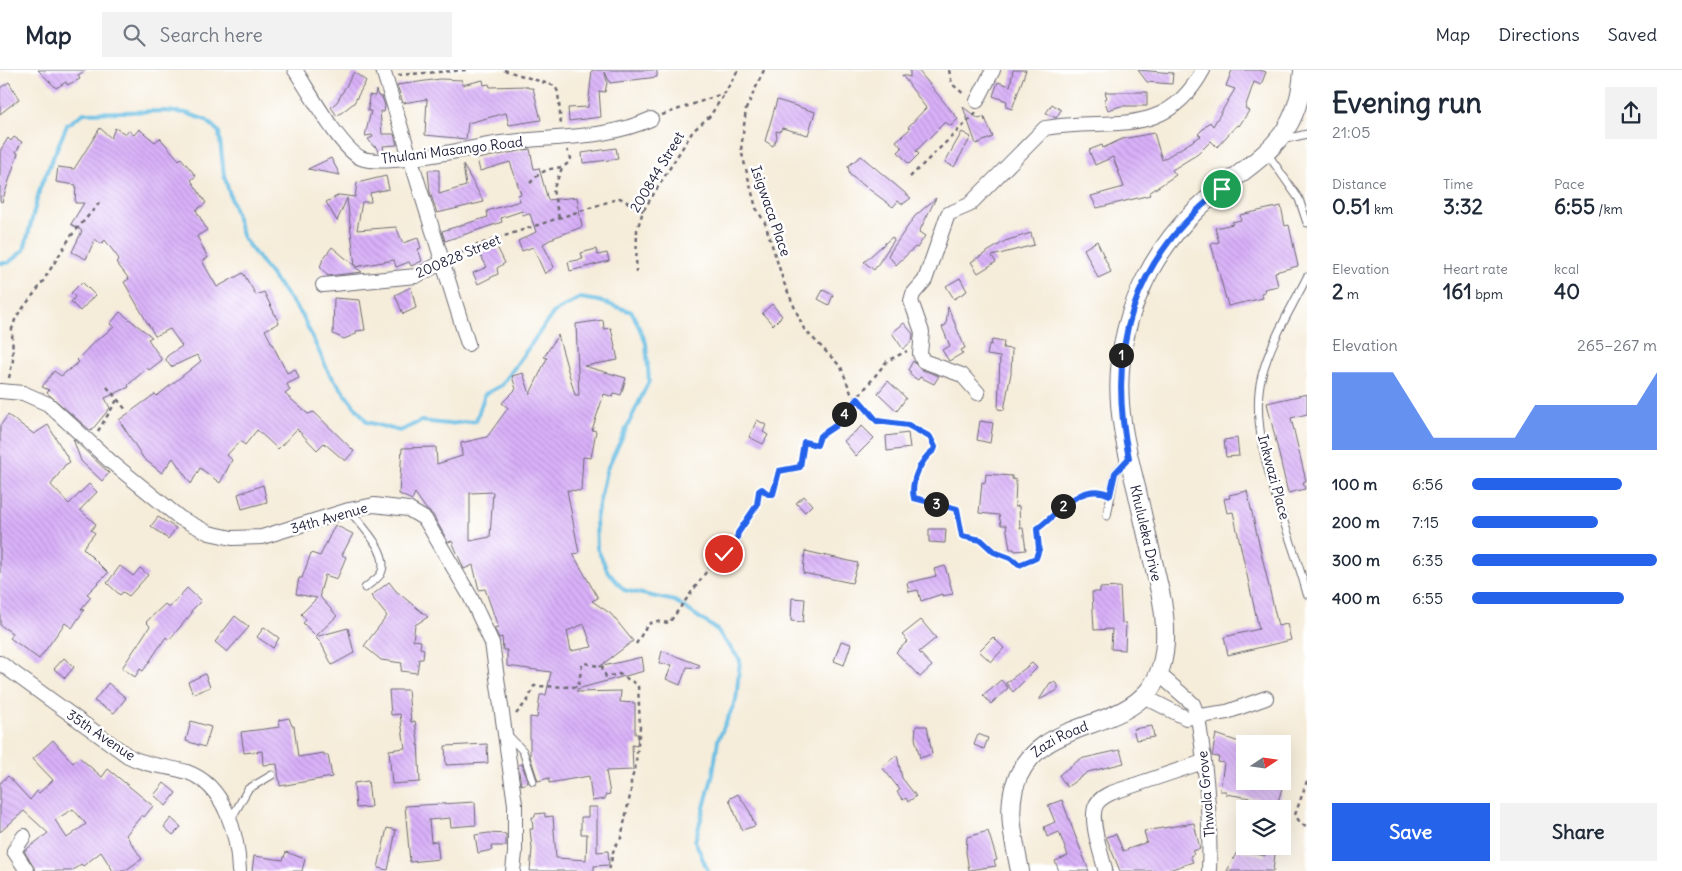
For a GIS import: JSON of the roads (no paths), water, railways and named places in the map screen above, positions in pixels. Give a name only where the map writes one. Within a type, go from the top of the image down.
[{"type":"street","name":"Thulani Masango Road","points":[[295,70],[347,147],[359,157],[373,160],[410,158],[503,143],[562,138],[618,129],[651,119]]},
{"type":"street","points":[[977,101],[993,70]]},
{"type":"street","points":[[978,393],[962,376],[923,361],[920,354],[922,332],[911,301],[913,294],[925,280],[948,214],[969,205],[1045,128],[1128,123],[1156,117],[1170,109],[1194,86],[1203,70]]},
{"type":"street","points":[[384,73],[468,344]]},
{"type":"street","name":"Khululeka Drive","points":[[1143,696],[1159,674],[1166,648],[1166,624],[1129,458],[1120,406],[1120,361],[1132,313],[1140,290],[1165,245],[1196,209],[1272,147],[1292,118],[1304,82]]},
{"type":"street","name":"200828 Street","points":[[323,286],[416,276],[443,262]]},
{"type":"street","name":"34th Avenue","points":[[3,391],[32,395],[48,404],[92,444],[180,518],[209,533],[224,537],[262,537],[349,510],[380,505],[408,509],[425,519],[470,596],[492,643],[515,804],[516,852],[513,871]]},
{"type":"street","name":"35th Avenue","points":[[0,662],[128,756],[144,763],[187,772],[206,782],[224,805],[239,871]]},
{"type":"street","name":"Thwala Grove","points":[[1159,674],[1193,704],[1198,717],[1210,838],[1209,871]]},
{"type":"street","points":[[1143,696],[1186,718],[1241,708],[1266,698]]},
{"type":"street","name":"Zazi Road","points":[[1020,871],[1013,837],[1011,810],[1014,788],[1024,765],[1041,747],[1061,735],[1119,715],[1143,696]]},
{"type":"street","points":[[1105,868],[1093,817],[1095,806],[1100,799],[1111,793],[1203,762]]},
{"type":"street","points":[[24,836],[14,851],[27,871]]},
{"type":"lane","points":[[1307,134],[1272,147],[1299,199],[1307,223]]},
{"type":"lane","name":"Inkwazi Place","points":[[1307,278],[1275,342],[1262,374],[1259,410],[1262,438],[1272,479],[1307,594]]},
{"type":"lane","points":[[1107,516],[1115,473],[1129,458]]},
{"type":"lane","points":[[349,510],[375,543],[382,561],[380,575],[365,588]]},
{"type":"lane","points":[[505,732],[523,751],[533,781]]},
{"type":"lane","points":[[229,822],[248,789],[272,775]]},
{"type":"waterway","points":[[0,263],[8,263],[24,250],[40,188],[67,125],[84,113],[164,111],[186,113],[206,120],[219,132],[224,175],[243,238],[302,315],[329,373],[367,422],[400,431],[421,421],[448,424],[476,421],[485,394],[502,385],[554,312],[580,298],[599,301],[632,312],[646,343],[649,381],[606,471],[596,519],[597,548],[608,572],[624,590],[675,601],[716,629],[740,660],[736,700],[718,740],[713,774],[695,841],[708,871]]}]
